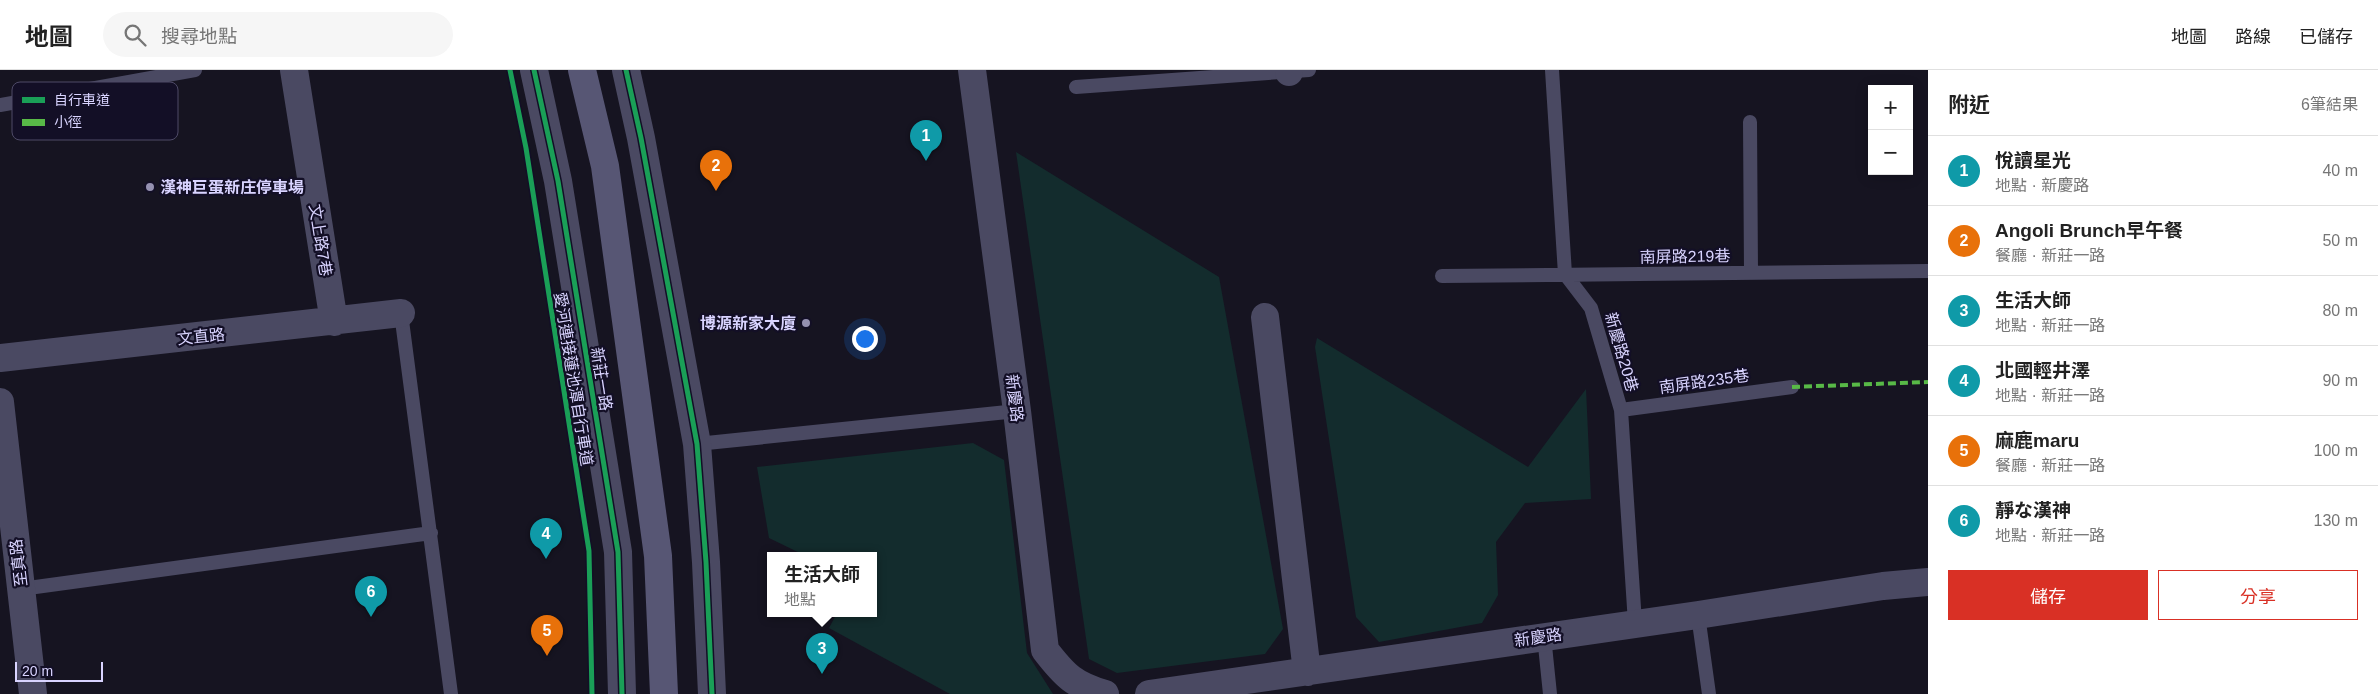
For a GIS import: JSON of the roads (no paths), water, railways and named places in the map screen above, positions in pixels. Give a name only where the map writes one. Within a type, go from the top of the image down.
[{"type":"street","name":"文上路7巷","points":[[294,70],[334,322]]},
{"type":"street","name":"新莊一路","points":[[534,70],[558,181],[618,552],[622,694]]},
{"type":"street","name":"新莊一路","points":[[582,70],[605,166],[656,546],[664,694]]},
{"type":"street","points":[[626,70],[641,138],[697,444],[706,562],[712,694]]},
{"type":"street","name":"新慶路","points":[[972,70],[1017,411],[1045,650],[1064,675],[1083,688],[1105,694]]},
{"type":"street","name":"文直路","points":[[0,358],[401,313]]},
{"type":"street","points":[[1265,317],[1307,672]]},
{"type":"street","name":"至真路","points":[[0,402],[33,694]]},
{"type":"street","name":"新慶路","points":[[1148,694],[1698,615],[1883,586],[1928,582]]},
{"type":"lane","points":[[130,82],[195,70]]},
{"type":"lane","points":[[1552,70],[1565,274]]},
{"type":"lane","points":[[1076,87],[1295,71]]},
{"type":"lane","points":[[1750,122],[1751,272]]},
{"type":"lane","name":"南屏路219巷","points":[[1442,276],[1928,271]]},
{"type":"lane","name":"新慶路20巷","points":[[1565,274],[1591,308],[1621,410],[1635,623]]},
{"type":"lane","points":[[401,313],[451,694]]},
{"type":"lane","name":"南屏路235巷","points":[[1621,410],[1792,387]]},
{"type":"lane","points":[[697,444],[1017,411]]},
{"type":"lane","points":[[21,589],[431,533]]},
{"type":"lane","points":[[1698,615],[1709,694]]},
{"type":"lane","points":[[1544,636],[1550,694]]},
{"type":"place","name":"悅讀星光","points":[[926,161]]},
{"type":"place","name":"漢神巨蛋新庄停車場","points":[[150,187]]},
{"type":"place","name":"Angoli Brunch早午餐","points":[[716,191]]},
{"type":"place","name":"博源新家大廈","points":[[806,323]]},
{"type":"place","name":"北國輕井澤","points":[[546,559]]},
{"type":"place","name":"靜な漢神","points":[[371,617]]},
{"type":"place","name":"麻鹿maru","points":[[547,656]]},
{"type":"place","name":"生活大師","points":[[822,674]]}]
